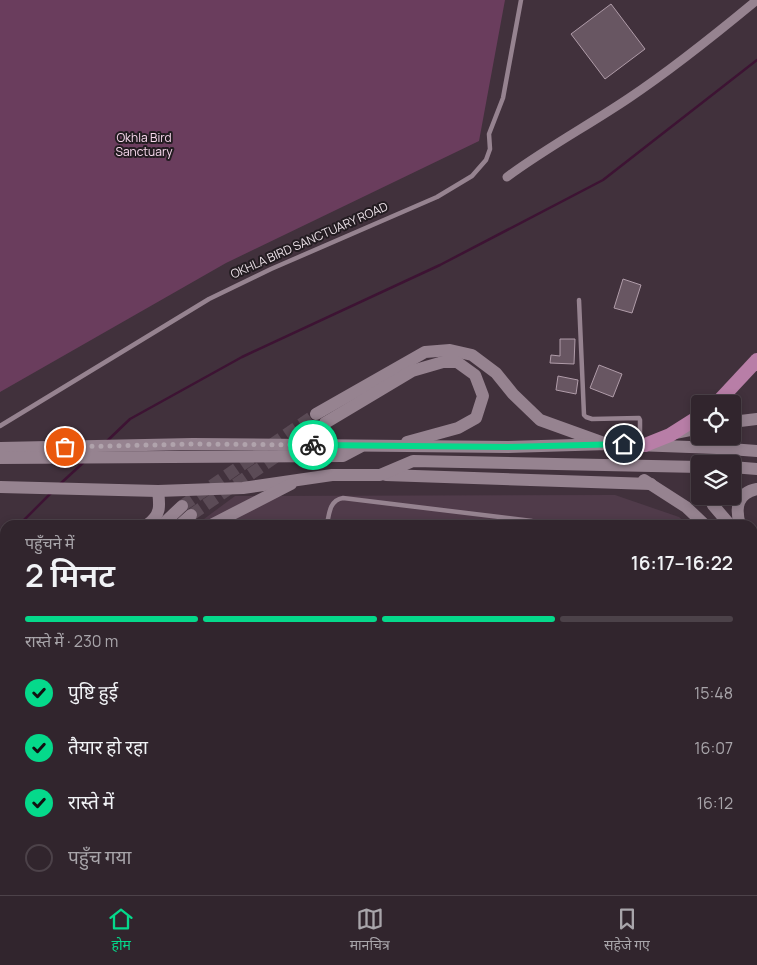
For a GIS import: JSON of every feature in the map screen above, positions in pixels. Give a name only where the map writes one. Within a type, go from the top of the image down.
[{"type":"highway","points":[[724,395],[757,360]]},
{"type":"highway","points":[[642,445],[670,434],[691,421]]},
{"type":"main road","points":[[390,446],[458,428],[476,418],[483,396],[475,375],[457,362],[443,362],[412,371],[320,418],[424,352],[450,350],[472,355],[496,373],[513,394],[540,420],[608,444]]},
{"type":"main road","points":[[741,421],[757,419]]},
{"type":"main road","points":[[670,434],[691,430]]},
{"type":"main road","points":[[5,453],[192,450],[343,456],[363,446],[508,447],[608,444],[757,451]]},
{"type":"main road","points":[[380,474],[413,461],[691,466]]},
{"type":"main road","points":[[618,466],[651,484],[686,507],[700,520]]},
{"type":"main road","points":[[741,468],[757,469]]},
{"type":"main road","points":[[0,487],[158,491],[243,488],[332,475],[380,474],[651,484]]},
{"type":"main road","points":[[221,520],[302,479]]},
{"type":"main road","points":[[739,520],[737,512],[740,501],[748,492],[757,489]]},
{"type":"main road","points":[[153,520],[160,509],[158,491]]},
{"type":"main road","points":[[713,505],[726,520]]},
{"type":"main road","points":[[170,520],[187,510],[182,520]]},
{"type":"street","points":[[507,177],[630,98],[707,42],[756,0]]},
{"type":"lane","name":"OKHLA BIRD SANCTUARY ROAD","points":[[0,426],[209,299],[271,269],[437,197],[472,176],[486,160],[490,149],[490,134],[503,98],[521,0]]},
{"type":"lane","points":[[579,300],[584,415],[586,418],[592,419],[639,418],[642,445]]},
{"type":"lane","points":[[328,520],[330,509],[334,502],[337,499],[343,498],[524,520]]},
{"type":"shaded area","points":[[615,495],[679,517],[682,520],[203,520],[235,496]]},
{"type":"green space","name":"Okhla Bird Sanctuary","points":[[0,0],[505,0],[479,141],[226,263],[0,392]]},
{"type":"building","points":[[611,4],[645,49],[605,79],[571,34]]},
{"type":"building","points":[[623,279],[641,285],[632,313],[614,308]]},
{"type":"building","points":[[560,339],[575,339],[574,364],[550,363],[551,355],[560,356]]},
{"type":"building","points":[[599,365],[622,374],[613,397],[590,388]]},
{"type":"building","points":[[558,376],[578,380],[576,394],[556,390]]},
{"type":"waterway","points":[[106,442],[130,419],[242,357],[440,265],[603,180],[757,60]]},
{"type":"waterway","points":[[60,484],[84,462]]},
{"type":"waterway","points":[[24,520],[51,493]]},
{"type":"tunnel","points":[[182,506],[316,414]]},
{"type":"tunnel","points":[[191,515],[325,423]]},
{"type":"way so far","points":[[65,447],[193,444],[313,445]]},
{"type":"route","points":[[313,445],[508,447],[624,444]]}]
